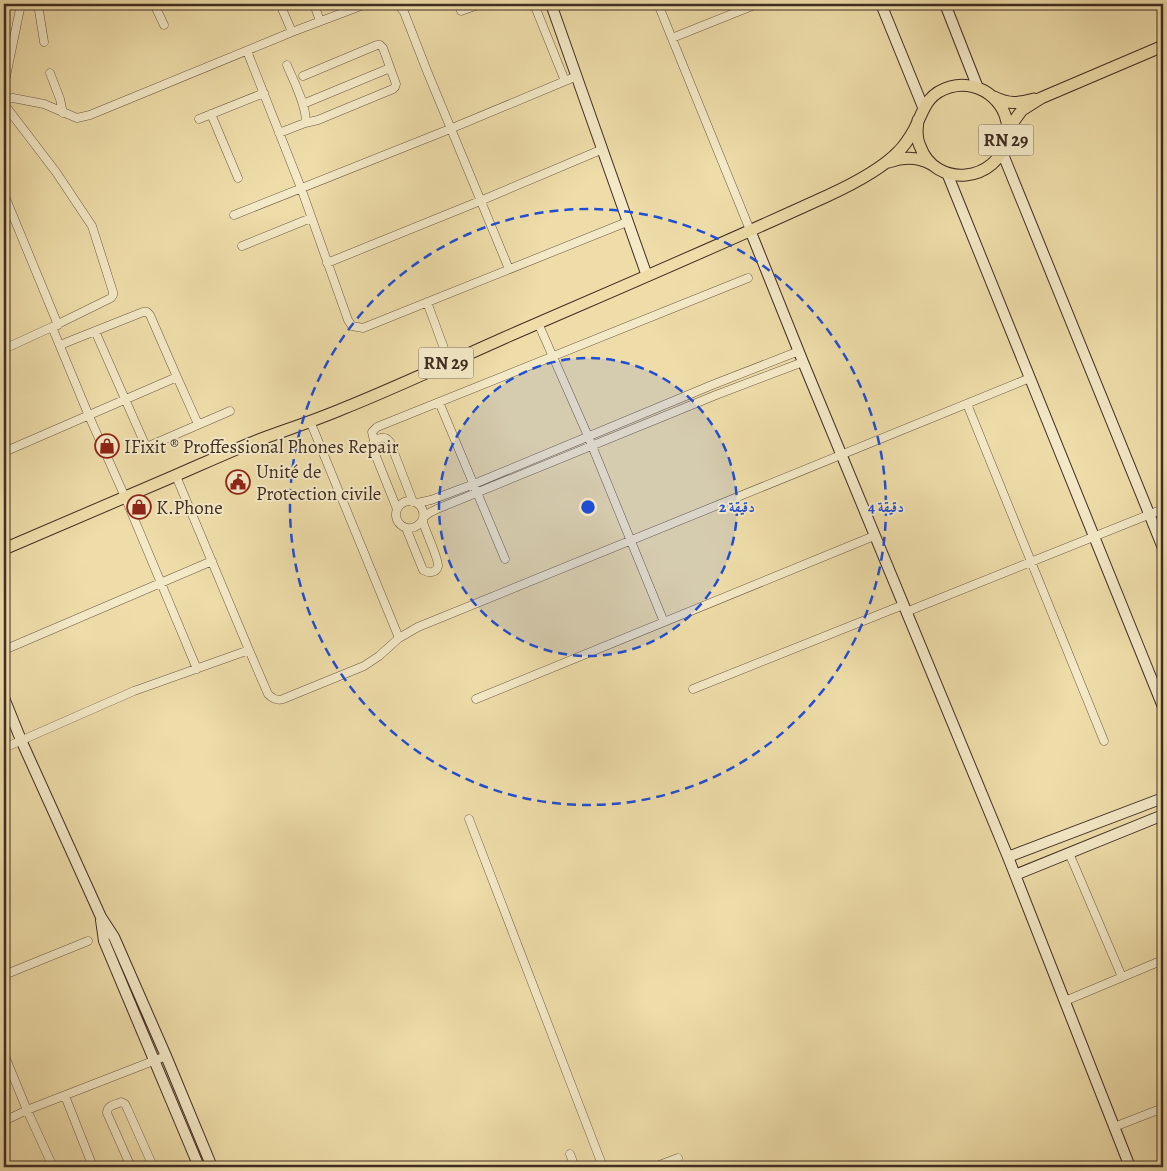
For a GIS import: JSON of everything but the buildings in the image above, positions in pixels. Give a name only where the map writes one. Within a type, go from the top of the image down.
[{"type":"main road","points":[[551,4],[647,276]]},
{"type":"main road","points":[[881,4],[923,107]]},
{"type":"main road","points":[[945,4],[978,88]]},
{"type":"main road","name":"RN 29","points":[[1008,129],[1022,110],[1041,98],[1163,46]]},
{"type":"main road","name":"RN 29","points":[[882,165],[904,145],[929,99],[947,88],[957,85],[968,85],[1010,103],[1041,98]]},
{"type":"main road","name":"RN 29","points":[[4,549],[254,442],[341,410],[750,230],[836,191],[891,161],[909,158],[926,162],[947,173],[963,175],[988,168],[1002,152],[1008,129],[1006,117],[993,97]]},
{"type":"main road","name":"RN 29","points":[[918,120],[919,146],[925,157],[934,166]]},
{"type":"main road","points":[[1002,152],[1163,548]]},
{"type":"main road","points":[[947,173],[1163,707]]},
{"type":"main road","points":[[750,230],[874,536],[1008,857],[1130,1167]]},
{"type":"main road","points":[[4,698],[101,917],[114,937],[212,1167]]},
{"type":"main road","points":[[1008,857],[1163,798]]},
{"type":"main road","points":[[1015,875],[1163,814]]},
{"type":"main road","points":[[101,917],[104,941],[199,1167]]},
{"type":"street","points":[[4,86],[21,4]]},
{"type":"street","points":[[38,4],[44,42]]},
{"type":"street","points":[[154,4],[164,25]]},
{"type":"street","points":[[280,4],[292,32]]},
{"type":"street","points":[[314,4],[320,21]]},
{"type":"street","points":[[4,100],[13,98],[44,104],[77,118],[90,115],[292,32],[366,4]]},
{"type":"street","points":[[398,4],[404,12],[426,71],[509,269]]},
{"type":"street","points":[[460,11],[480,4]]},
{"type":"street","points":[[534,4],[566,81]]},
{"type":"street","points":[[658,4],[750,230]]},
{"type":"street","points":[[672,38],[757,4]]},
{"type":"street","points":[[279,133],[318,120],[393,89],[396,84],[380,45],[303,76]]},
{"type":"street","points":[[247,51],[348,320],[355,328],[363,328],[628,222]]},
{"type":"street","points":[[287,65],[303,104],[306,118],[305,123]]},
{"type":"street","points":[[303,104],[390,68]]},
{"type":"street","points":[[50,73],[63,113]]},
{"type":"street","points":[[234,215],[577,76]]},
{"type":"street","points":[[199,119],[264,93]]},
{"type":"street","points":[[4,104],[56,172],[92,226],[113,292],[111,298],[4,349]]},
{"type":"street","points":[[211,114],[238,178]]},
{"type":"street","points":[[327,263],[603,150]]},
{"type":"street","points":[[4,194],[55,326],[60,345],[89,416],[126,497],[197,669]]},
{"type":"street","points":[[242,246],[311,218]]},
{"type":"street","points":[[374,441],[385,438],[390,442],[415,502],[423,510],[422,520],[438,562],[436,570],[432,572],[422,570],[406,528],[398,522],[397,509],[372,449],[374,441],[372,432],[377,427],[748,278]]},
{"type":"street","points":[[427,302],[449,362]]},
{"type":"street","points":[[60,345],[147,312],[198,424]]},
{"type":"street","points":[[538,323],[588,436],[664,622]]},
{"type":"street","points":[[95,331],[124,400],[146,445],[150,446],[230,412]]},
{"type":"street","points":[[397,509],[404,502],[431,500],[474,484],[799,350]]},
{"type":"street","points":[[406,528],[415,528],[429,513],[437,509],[716,395],[803,362]]},
{"type":"street","points":[[4,452],[176,378]]},
{"type":"street","points":[[176,476],[268,694],[274,699],[280,700],[364,666],[379,656],[399,638],[423,625],[1030,378]]},
{"type":"street","points":[[712,385],[716,395]]},
{"type":"street","points":[[440,402],[505,559]]},
{"type":"street","points":[[967,404],[1104,741]]},
{"type":"street","points":[[310,421],[399,638]]},
{"type":"street","points":[[694,689],[904,608],[1031,562],[1163,509]]},
{"type":"street","points":[[476,699],[874,536]]},
{"type":"street","points":[[4,650],[212,560]]},
{"type":"street","points":[[4,748],[134,691],[250,650]]},
{"type":"street","points":[[468,819],[602,1167]]},
{"type":"street","points":[[1069,853],[1122,977]]},
{"type":"street","points":[[4,975],[88,941]]},
{"type":"street","points":[[1065,1001],[1163,960]]},
{"type":"street","points":[[4,1054],[53,1167]]},
{"type":"street","points":[[4,1121],[27,1110],[166,1056]]},
{"type":"street","points":[[65,1096],[93,1167]]},
{"type":"street","points":[[130,1167],[107,1113],[109,1107],[121,1102],[127,1108],[152,1164]]},
{"type":"street","points":[[1114,1127],[1163,1108]]},
{"type":"street","points":[[570,1154],[575,1167]]},
{"type":"street","points":[[654,1167],[678,1158]]},
{"type":"street","points":[[4,1161],[6,1167]]},
{"type":"place","name":"IFixit ® Proffessional Phones Repair","points":[[107,446]]},
{"type":"place","name":"Unité de Protection civile","points":[[238,482]]},
{"type":"place","name":"K.Phone","points":[[139,507]]}]
